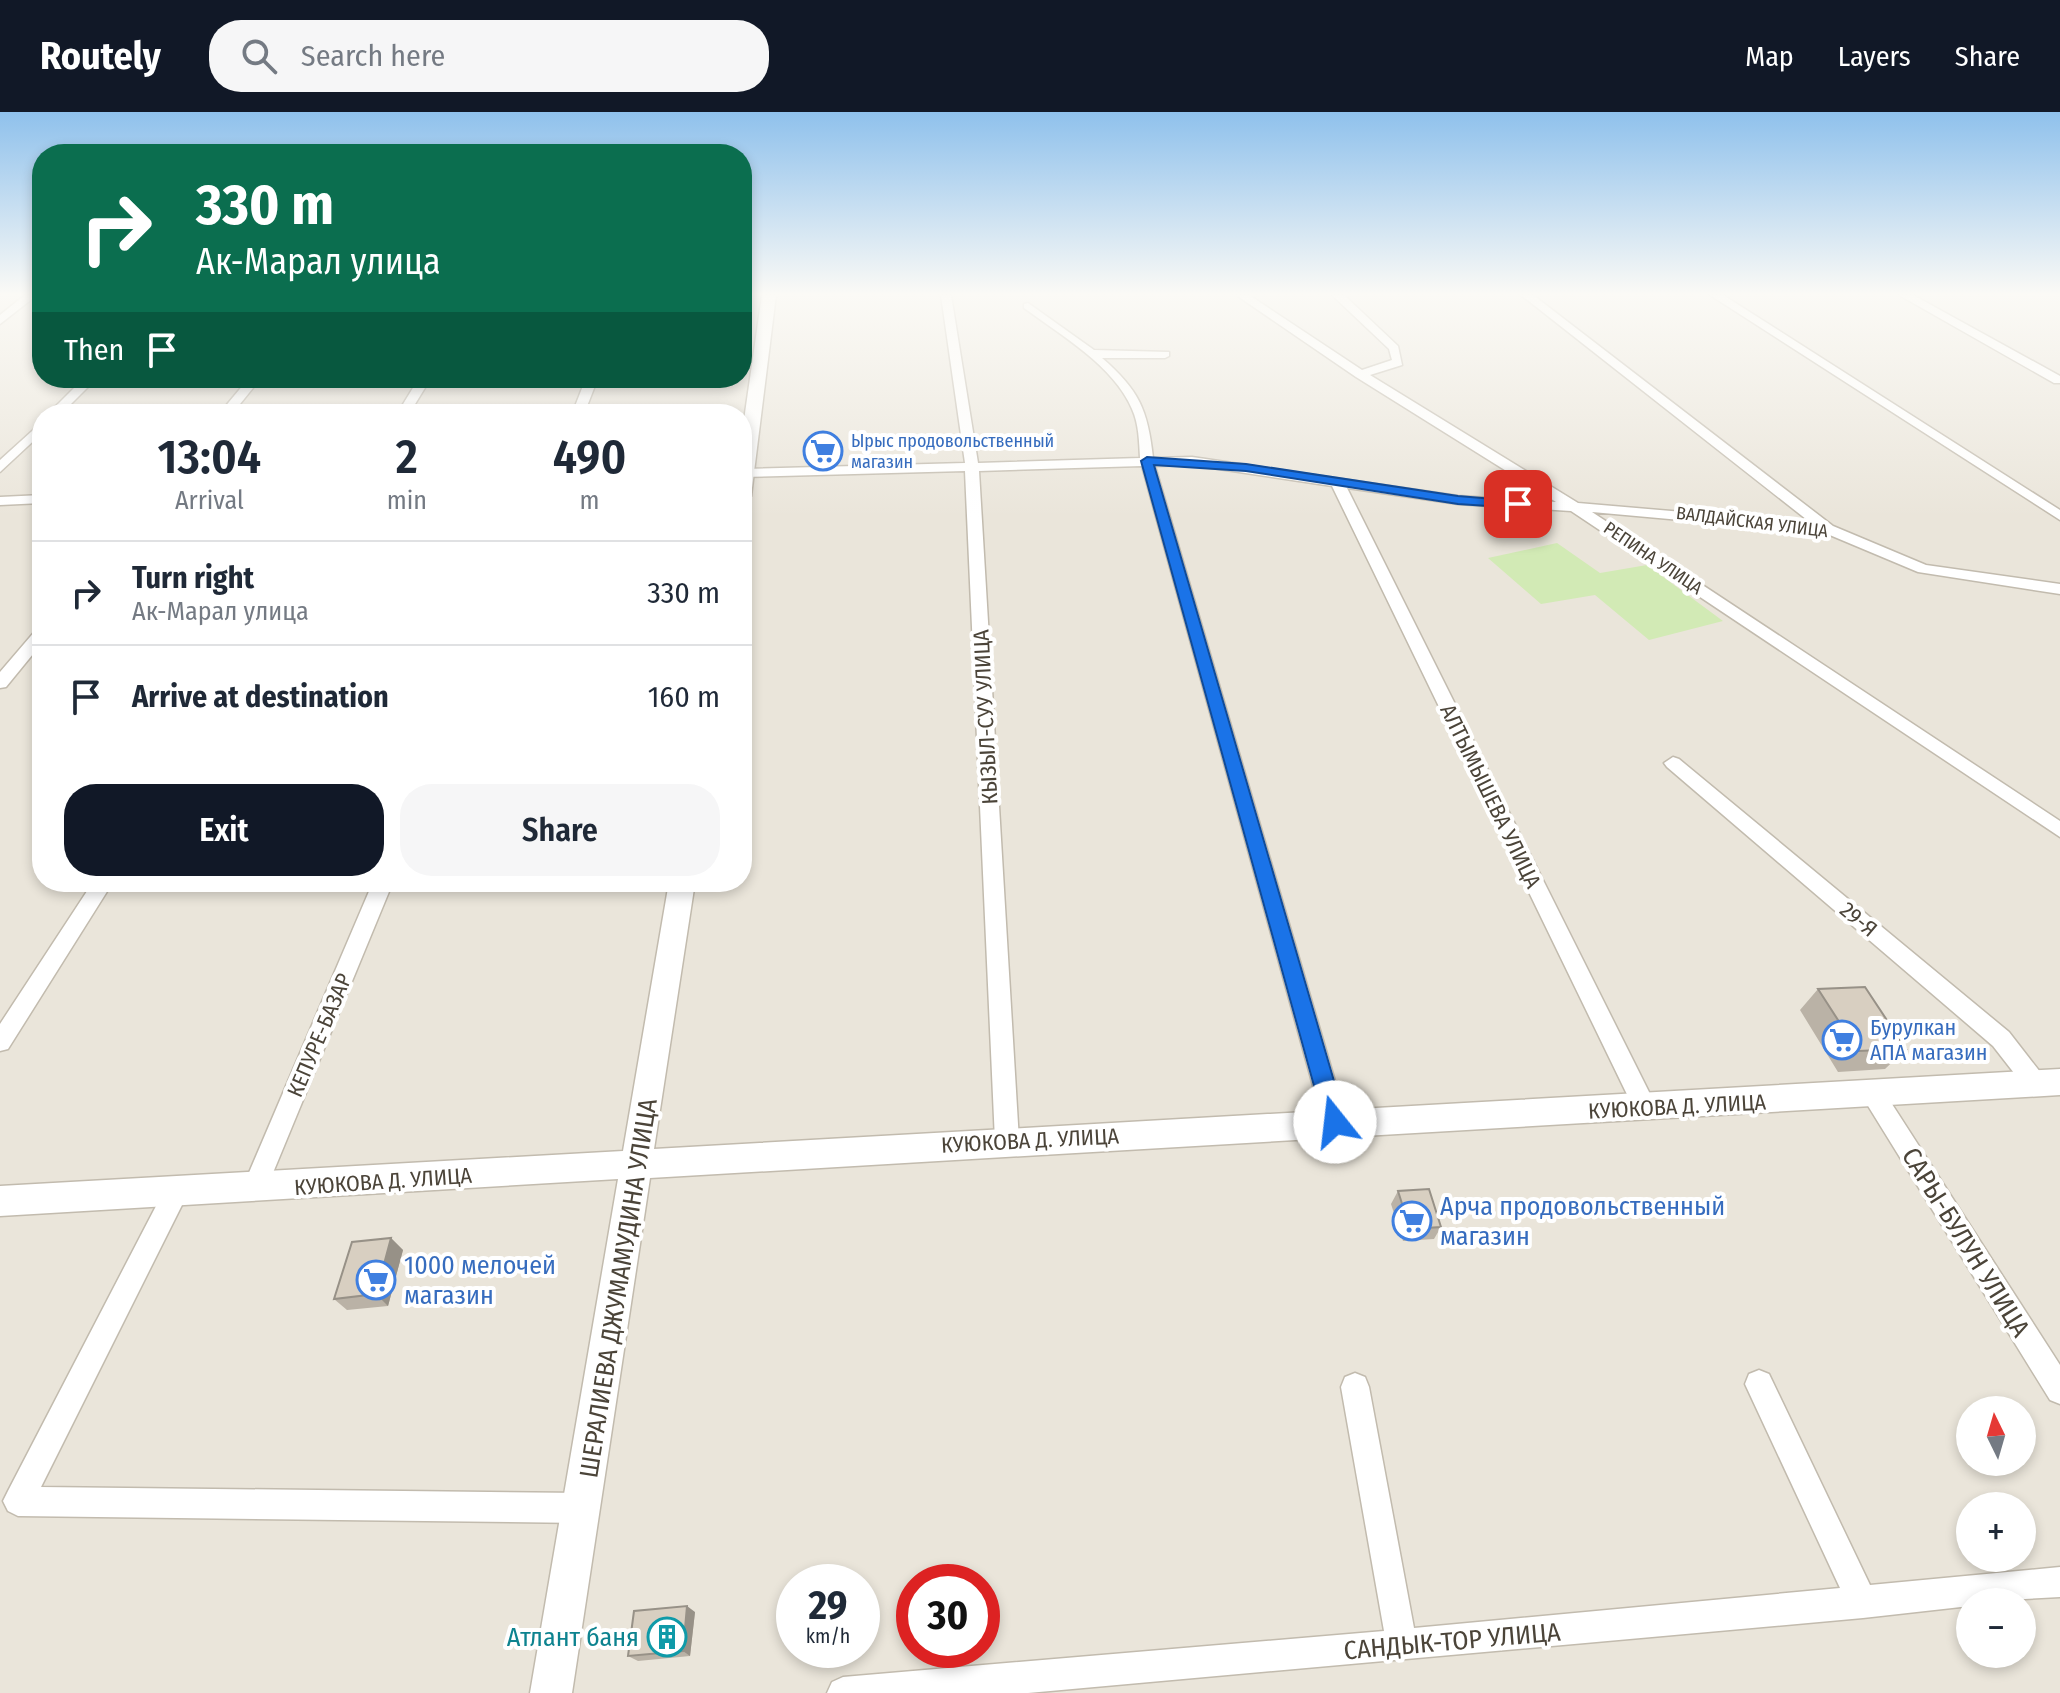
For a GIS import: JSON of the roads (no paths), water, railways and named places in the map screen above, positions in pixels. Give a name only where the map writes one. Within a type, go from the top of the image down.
[{"type":"street","points":[[752,416],[759,369]]},
{"type":"street","name":"КЫЗЫЛ-СУУ УЛИЦА","points":[[957,369],[972,467],[1007,1141]]},
{"type":"street","points":[[1106,369],[1139,409],[1147,461],[1335,1122]]},
{"type":"street","name":"РЕПИНА УЛИЦА","points":[[1352,369],[1578,509],[2060,830]]},
{"type":"street","points":[[1360,374],[1377,369]]},
{"type":"street","points":[[1621,369],[1828,529]]},
{"type":"street","points":[[1831,369],[2060,516]]},
{"type":"street","points":[[2038,369],[2058,380]]},
{"type":"street","points":[[64,404],[81,388]]},
{"type":"street","points":[[233,404],[247,388]]},
{"type":"street","points":[[0,468],[32,436]]},
{"type":"street","name":"ВАЛДАЙСКАЯ УЛИЦА","points":[[752,473],[1147,461],[1246,467],[1458,500],[1661,512],[1828,529],[1923,569],[2060,589]]},
{"type":"street","name":"АЛТЫМЫШЕВА УЛИЦА","points":[[1338,483],[1645,1108]]},
{"type":"street","points":[[0,501],[32,499]]},
{"type":"street","points":[[2044,505],[2060,503]]},
{"type":"street","points":[[0,683],[32,645]]},
{"type":"street","name":"29-Я","points":[[1673,763],[2001,1039],[2048,1083]]},
{"type":"street","points":[[0,1042],[97,892]]},
{"type":"street","name":"КЕПУРЕ-БАЗАР","points":[[254,1189],[379,892]]},
{"type":"street","name":"ШЕРАЛИЕВА ДЖУМАМУДИНА УЛИЦА","points":[[551,1693],[639,1165],[680,892]]},
{"type":"street","name":"КУЮКОВА Д. УЛИЦА","points":[[0,1201],[254,1189],[1007,1141],[1645,1108],[2048,1083]]},
{"type":"street","name":"САРЫ-БУЛУН УЛИЦА","points":[[1873,1094],[2060,1390]]},
{"type":"street","points":[[177,1191],[18,1501],[583,1508]]},
{"type":"street","points":[[1759,1384],[1863,1603]]},
{"type":"street","points":[[1355,1387],[1402,1645]]},
{"type":"street","name":"САНДЫК-ТОР УЛИЦА","points":[[843,1693],[1863,1603],[2060,1582]]},
{"type":"place","name":"Ырыс продовольственный магазин","points":[[823,451]]},
{"type":"place","name":"Бурулкан АПА магазин","points":[[1842,1040]]},
{"type":"place","name":"Арча продовольственный магазин","points":[[1412,1221]]},
{"type":"place","name":"1000 мелочей магазин","points":[[376,1280]]},
{"type":"place","name":"Атлант баня","points":[[667,1637]]}]
